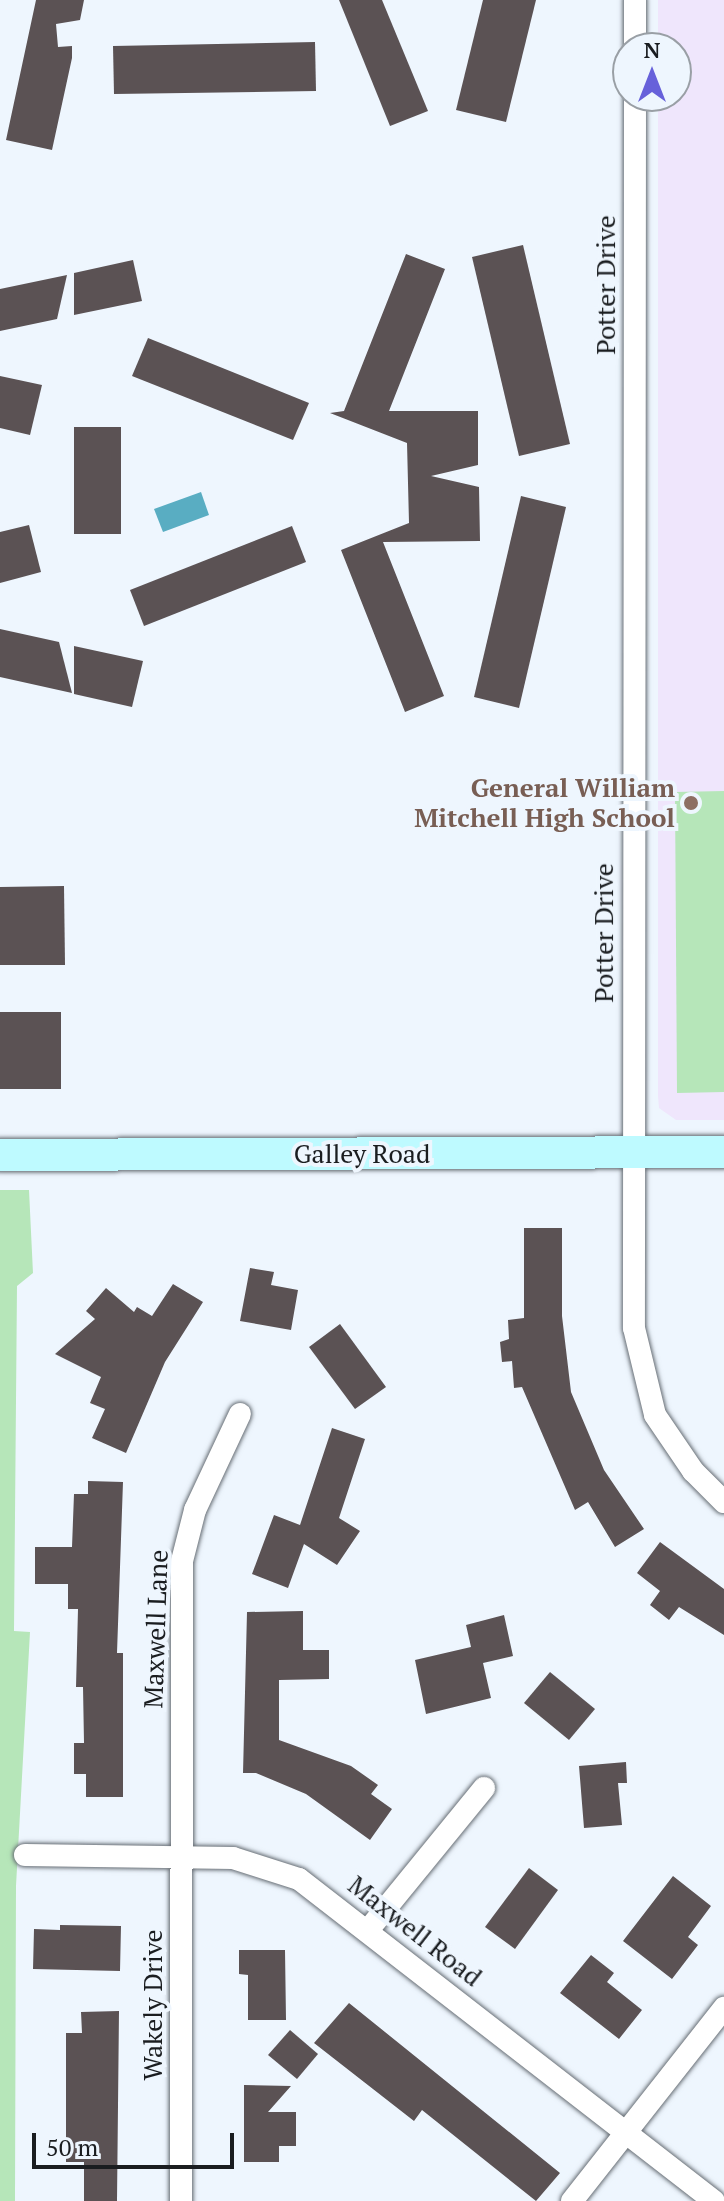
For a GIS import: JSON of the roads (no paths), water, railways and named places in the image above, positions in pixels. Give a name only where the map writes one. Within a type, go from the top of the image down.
[{"type":"main road","name":"Galley Road","points":[[0,1155],[724,1152]]},
{"type":"street","points":[[635,0],[635,32]]},
{"type":"street","name":"Potter Drive","points":[[635,112],[634,1328],[646,1388],[670,1440],[724,1502]]},
{"type":"street","name":"Maxwell Lane","points":[[180,1857],[182,1561],[195,1510],[240,1414]]},
{"type":"street","points":[[369,1929],[484,1788]]},
{"type":"street","name":"Maxwell Road","points":[[25,1855],[233,1858],[279,1870],[369,1929],[714,2201]]},
{"type":"street","name":"Wakely Drive","points":[[180,1857],[181,2201]]},
{"type":"street","points":[[572,2201],[724,2008]]},
{"type":"water","points":[[201,492],[209,515],[163,532],[154,509]]},
{"type":"place","name":"General William Mitchell High School","points":[[691,803]]}]
